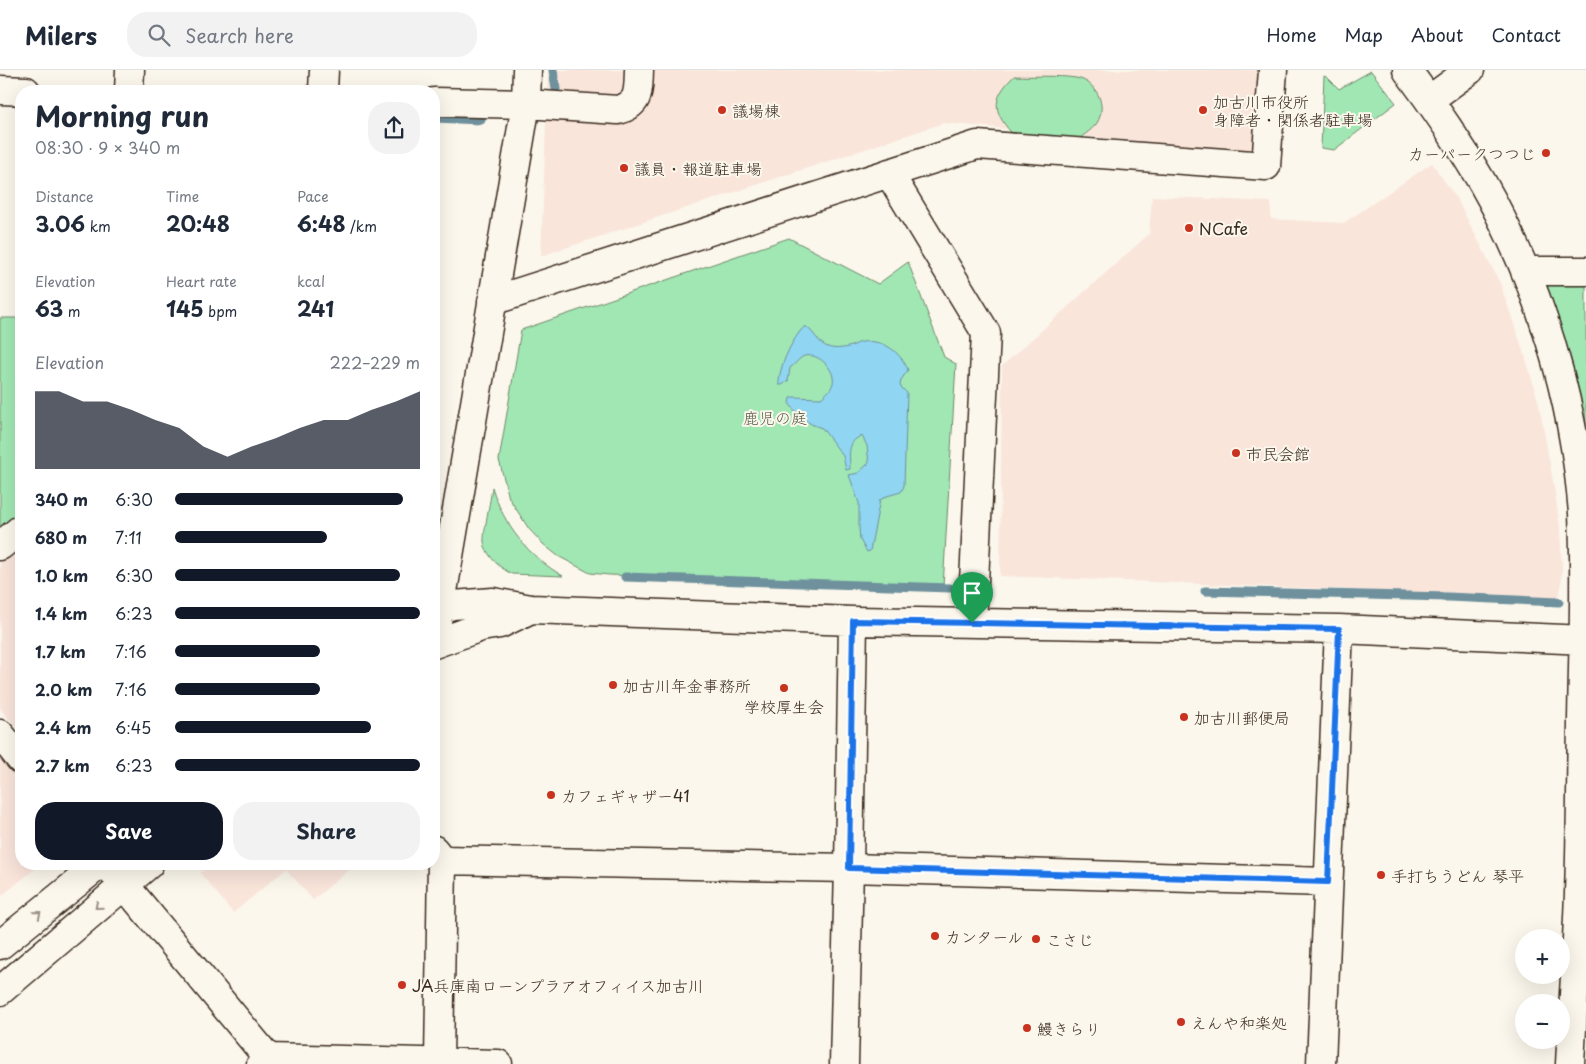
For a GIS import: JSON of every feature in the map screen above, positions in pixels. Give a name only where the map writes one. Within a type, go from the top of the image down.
[{"type":"street","points":[[129,85],[130,70]]},
{"type":"street","points":[[323,85],[324,70]]},
{"type":"street","points":[[440,614],[448,557],[526,104],[528,70]]},
{"type":"street","points":[[440,102],[526,104],[606,110],[623,108],[632,103],[638,94],[639,70]]},
{"type":"street","points":[[492,301],[977,145],[1266,166],[1273,70]]},
{"type":"street","points":[[1407,70],[1429,100],[1483,184],[1512,241],[1536,300],[1555,359],[1575,450],[1584,536],[1583,893],[1570,1064]]},
{"type":"street","points":[[1429,100],[1470,70]]},
{"type":"street","points":[[0,90],[15,91]]},
{"type":"street","points":[[889,173],[986,333],[972,623]]},
{"type":"street","points":[[1525,271],[1586,271]]},
{"type":"street","points":[[0,546],[15,534]]},
{"type":"street","points":[[440,614],[493,602],[531,609],[853,621],[1339,629],[1585,640]]},
{"type":"street","points":[[440,642],[481,627],[500,624],[531,609]]},
{"type":"street","points":[[440,614],[461,615],[481,627]]},
{"type":"street","points":[[844,1064],[853,621]]},
{"type":"street","points":[[1322,1064],[1339,629]]},
{"type":"street","points":[[0,734],[15,753]]},
{"type":"street","points":[[440,855],[1328,882]]},
{"type":"street","points":[[0,945],[93,870]]},
{"type":"street","points":[[112,870],[264,1061],[498,1064]]},
{"type":"street","points":[[0,991],[142,870]]},
{"type":"street","points":[[438,870],[440,1062]]},
{"type":"shaded area","points":[[548,70],[1284,70],[1282,155],[944,123],[541,256]]},
{"type":"shaded area","points":[[1432,163],[1458,201],[1500,283],[1527,362],[1539,404],[1560,527],[1562,568],[1561,588],[1558,598],[1000,576],[1002,366],[1149,234],[1152,196],[1271,202],[1271,219],[1344,223]]},
{"type":"shaded area","points":[[15,547],[15,727],[0,708],[0,559]]},
{"type":"shaded area","points":[[0,756],[15,775],[15,870],[34,870],[0,897]]},
{"type":"shaded area","points":[[204,870],[285,870],[233,913],[200,873]]},
{"type":"shaded area","points":[[287,870],[349,870],[313,900]]},
{"type":"green space","points":[[1371,71],[1396,103],[1334,150],[1321,148],[1324,76],[1339,89]]},
{"type":"green space","points":[[1014,76],[1061,77],[1083,80],[1098,95],[1101,109],[1097,123],[1073,143],[1015,137],[1002,121],[997,107],[1001,93]]},
{"type":"green space","name":"鹿児の庭","points":[[789,238],[878,284],[908,262],[944,357],[956,364],[943,587],[609,575],[590,573],[558,556],[529,529],[509,498],[499,460],[521,330]]},
{"type":"green space","points":[[1554,279],[1586,280],[1586,430],[1544,289]]},
{"type":"green space","points":[[0,318],[15,318],[15,515],[0,527]]},
{"type":"green space","points":[[492,487],[503,515],[519,539],[539,559],[563,576],[512,574],[503,569],[491,557],[485,547],[484,538]]},
{"type":"water","points":[[805,326],[821,343],[831,348],[845,348],[862,342],[877,342],[895,352],[905,363],[908,370],[901,380],[900,386],[907,393],[904,486],[901,492],[880,500],[870,551],[867,552],[860,540],[859,503],[849,475],[858,473],[869,463],[867,446],[862,436],[853,441],[851,445],[850,469],[846,470],[843,456],[822,428],[803,419],[789,403],[790,398],[794,397],[821,398],[828,392],[833,383],[831,372],[819,358],[813,356],[802,357],[790,368],[788,381],[779,385],[781,370],[787,353]]},
{"type":"waterway","points":[[553,70],[556,89]]},
{"type":"waterway","points":[[440,118],[481,120]]},
{"type":"waterway","points":[[625,577],[950,588]]},
{"type":"waterway","points":[[1205,591],[1448,597],[1559,602]]},
{"type":"place","name":"議場棟","points":[[722,110]]},
{"type":"place","name":"加古川市役所 身障者・関係者駐車場","points":[[1203,110]]},
{"type":"place","name":"カーパークつつじ","points":[[1546,153]]},
{"type":"place","name":"議員・報道駐車場","points":[[624,168]]},
{"type":"place","name":"NCafe","points":[[1189,228]]},
{"type":"place","name":"市民会館","points":[[1236,453]]},
{"type":"place","name":"加古川年金事務所","points":[[613,685]]},
{"type":"place","name":"学校厚生会","points":[[784,688]]},
{"type":"place","name":"加古川郵便局","points":[[1184,717]]},
{"type":"place","name":"カフェギャザー41","points":[[551,795]]},
{"type":"place","name":"手打ちうどん 琴平","points":[[1381,875]]},
{"type":"place","name":"カンタール","points":[[935,936]]},
{"type":"place","name":"こさじ","points":[[1036,939]]},
{"type":"place","name":"JA兵庫南ローンプラアオフィイス加古川","points":[[402,985]]},
{"type":"place","name":"えんや和楽処","points":[[1181,1022]]},
{"type":"place","name":"鰻きらり","points":[[1027,1028]]},
{"type":"route","points":[[853,621],[972,623],[1339,629],[1328,882],[849,868],[853,621]]}]
